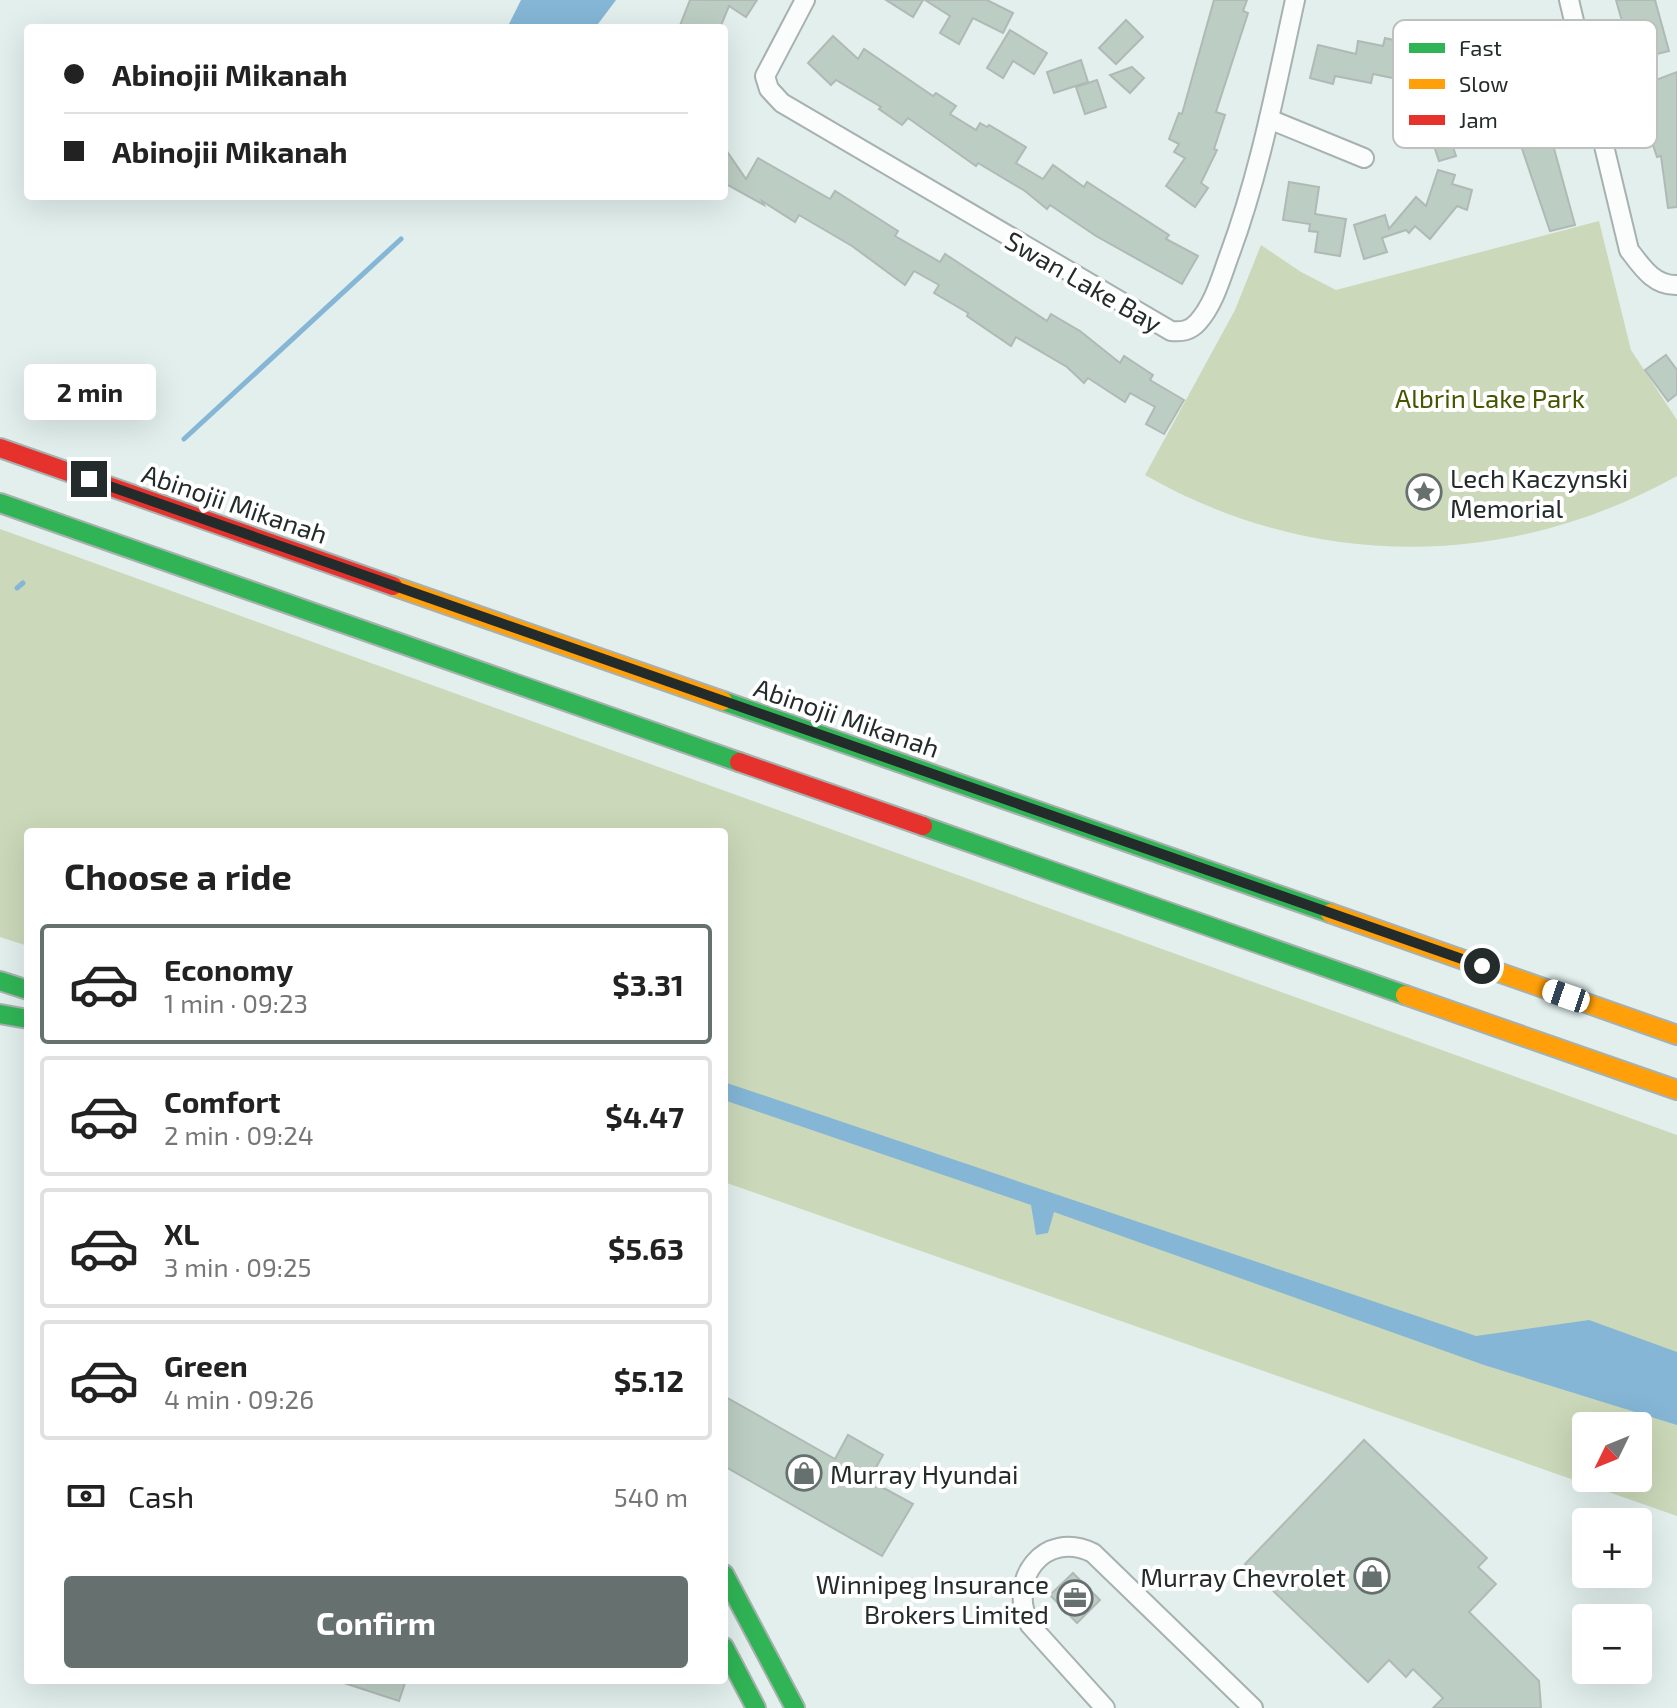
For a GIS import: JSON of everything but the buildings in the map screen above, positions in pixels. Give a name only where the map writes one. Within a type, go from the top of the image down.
[{"type":"main road","name":"Abinojii Mikanah","points":[[0,448],[1677,1035]]},
{"type":"main road","points":[[0,503],[1677,1090]]},
{"type":"main road","points":[[0,981],[24,989]]},
{"type":"main road","points":[[0,1014],[24,1018]]},
{"type":"main road","points":[[728,1582],[795,1708]]},
{"type":"main road","points":[[728,1655],[756,1708]]},
{"type":"street","name":"Swan Lake Bay","points":[[805,0],[765,76],[769,89],[782,103],[1171,331],[1190,329],[1205,313],[1217,290],[1256,178],[1295,0]]},
{"type":"street","points":[[1569,0],[1574,20]]},
{"type":"street","points":[[1269,119],[1364,158]]},
{"type":"street","points":[[1605,148],[1629,250],[1650,276],[1666,285],[1677,285]]},
{"type":"street","points":[[1105,1708],[1030,1625],[1024,1614],[1021,1597],[1030,1569],[1041,1556],[1062,1546],[1081,1547],[1093,1553],[1253,1708]]},
{"type":"green space","name":"Albrin Lake Park","points":[[1599,221],[1631,350],[1677,420],[1677,476],[1613,507],[1546,529],[1479,542],[1411,547],[1342,542],[1275,529],[1209,506],[1145,475],[1235,310],[1261,245],[1301,272],[1336,290]]},
{"type":"green space","points":[[0,529],[1677,1135],[1677,1516],[1609,1492],[1652,1492],[1652,1412],[1572,1412],[1572,1479],[728,1183],[728,828],[24,828],[24,945],[0,937]]},
{"type":"water","points":[[521,0],[616,0],[598,24],[509,24]]},
{"type":"water","points":[[728,1083],[1476,1336],[1589,1320],[1677,1352],[1677,1425],[1652,1417],[1652,1412],[1635,1412],[1484,1365],[1054,1212],[1048,1233],[1036,1235],[1031,1205],[728,1101]]},
{"type":"waterway","points":[[184,439],[401,239]]},
{"type":"waterway","points":[[17,588],[23,583]]},
{"type":"traffic: fast","points":[[0,503],[739,762]]},
{"type":"traffic: fast","points":[[723,701],[1330,913]]},
{"type":"traffic: fast","points":[[923,826],[1405,995]]},
{"type":"traffic: fast","points":[[0,981],[24,989]]},
{"type":"traffic: fast","points":[[0,1014],[24,1018]]},
{"type":"traffic: fast","points":[[728,1582],[795,1708]]},
{"type":"traffic: fast","points":[[728,1655],[756,1708]]},
{"type":"traffic: slow","points":[[393,586],[723,701]]},
{"type":"traffic: slow","points":[[1330,913],[1677,1035]]},
{"type":"traffic: slow","points":[[1405,995],[1677,1090]]},
{"type":"traffic: jam","points":[[0,448],[393,586]]},
{"type":"traffic: jam","points":[[739,762],[923,826]]},
{"type":"place","name":"Lech Kaczynski Memorial","points":[[1424,492]]},
{"type":"place","name":"Murray Hyundai","points":[[804,1473]]},
{"type":"place","name":"Murray Chevrolet","points":[[1372,1576]]},
{"type":"place","name":"Winnipeg Insurance Brokers Limited","points":[[1075,1598]]},
{"type":"route","points":[[89,479],[1482,966]]}]
